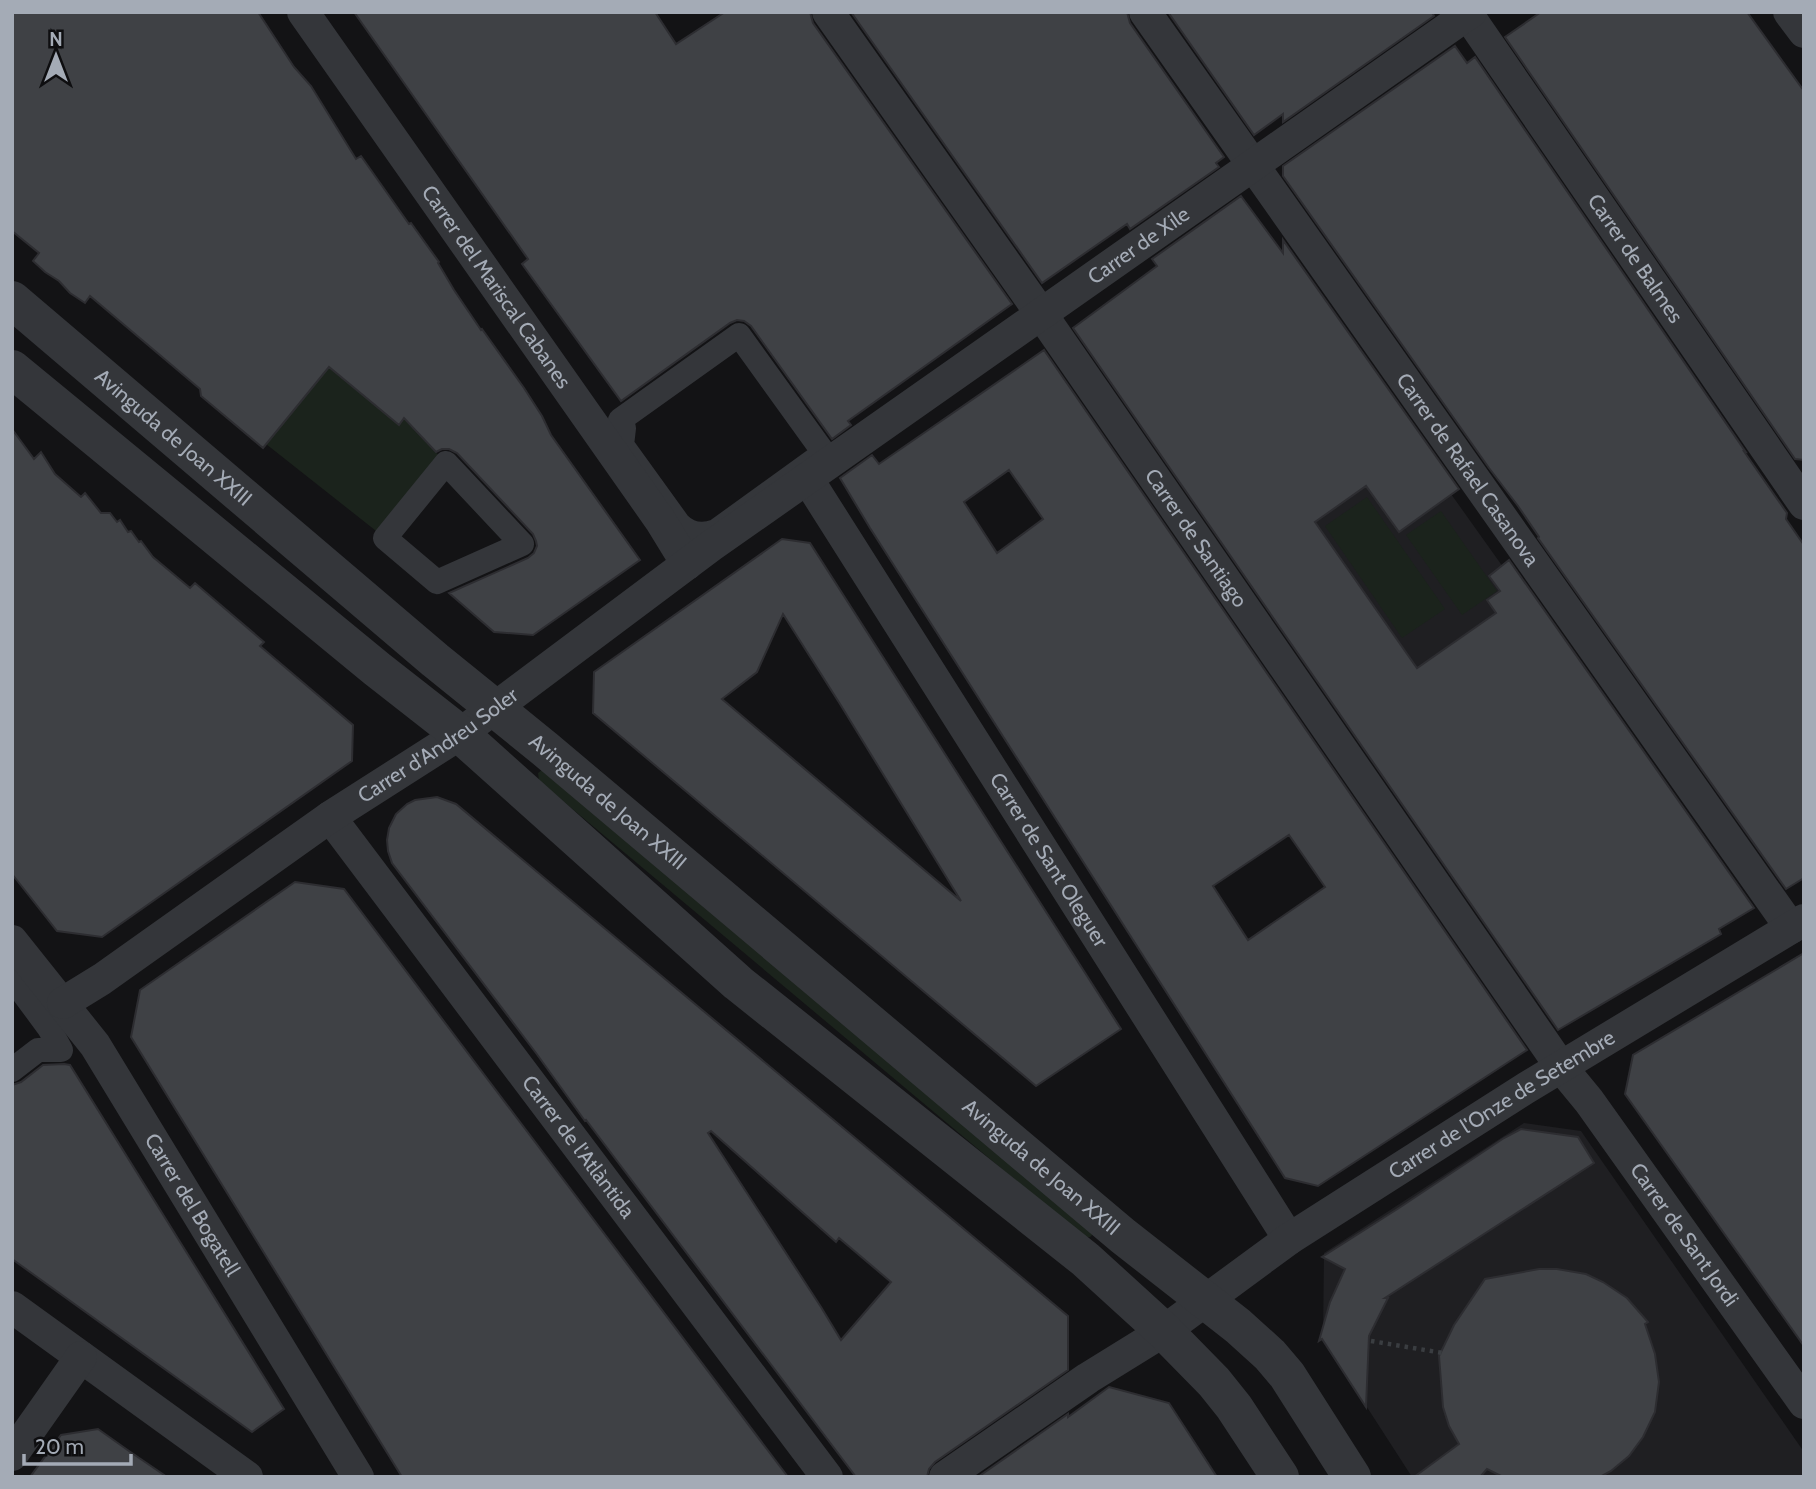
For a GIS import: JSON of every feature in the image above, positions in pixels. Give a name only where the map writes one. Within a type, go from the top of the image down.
[{"type":"street","name":"Carrer del Mariscal Cabanes","points":[[303,12],[660,520],[687,564]]},
{"type":"street","name":"Carrer de Santiago","points":[[828,12],[1042,314],[1561,1067]]},
{"type":"street","name":"Carrer de Rafael Casanova","points":[[1144,12],[1797,924]]},
{"type":"street","points":[[1789,12],[1804,32]]},
{"type":"street","points":[[1797,12],[1804,23]]},
{"type":"street","name":"Carrer de Xile","points":[[807,478],[1468,13]]},
{"type":"street","name":"Carrer de Balmes","points":[[1468,13],[1804,504]]},
{"type":"street","name":"Avinguda de Joan XXIII","points":[[12,300],[494,709],[1114,1228],[1270,1355],[1287,1375],[1352,1477]]},
{"type":"street","points":[[739,335],[824,453],[716,531],[709,534],[693,532],[679,524],[622,446],[624,428],[620,420],[739,335]]},
{"type":"street","name":"Avinguda de Joan XXIII","points":[[12,369],[460,734],[738,983],[1085,1259],[1164,1331],[1214,1382],[1234,1407],[1280,1477]]},
{"type":"street","points":[[446,463],[522,544],[437,582],[385,538],[446,463]]},
{"type":"street","name":"Carrer d'Andreu Soler","points":[[56,1015],[102,979],[330,817],[460,734],[807,478]]},
{"type":"street","name":"Carrer de Sant Oleguer","points":[[807,478],[1289,1240]]},
{"type":"street","name":"Carrer de l'Atlàntida","points":[[330,817],[827,1477]]},
{"type":"street","name":"Carrer de l'Onze de Setembre","points":[[945,1477],[1088,1378],[1164,1331],[1289,1240],[1561,1067],[1797,924]]},
{"type":"street","name":"Carrer del Bogatell","points":[[12,941],[56,1015],[103,1057],[358,1477]]},
{"type":"street","points":[[12,978],[56,1015],[61,1050],[38,1050],[12,1070]]},
{"type":"street","points":[[12,1054],[56,1015]]},
{"type":"street","name":"Carrer de Sant Jordi","points":[[1561,1067],[1589,1101],[1804,1403]]},
{"type":"street","points":[[12,1307],[247,1477]]},
{"type":"street","points":[[12,1455],[81,1357]]},
{"type":"path","points":[[1371,1341],[1443,1353]]},
{"type":"shaded area","points":[[341,352],[446,463],[385,538],[266,444]]},
{"type":"shaded area","points":[[1366,457],[1451,494],[1523,595],[1417,667],[1315,522]]},
{"type":"shaded area","points":[[1367,497],[1445,609],[1402,638],[1325,526]]},
{"type":"shaded area","points":[[1441,511],[1497,591],[1462,615],[1406,535]]},
{"type":"shaded area","points":[[543,769],[1093,1234],[1083,1237],[539,781],[538,773]]},
{"type":"shaded area","points":[[1524,1123],[1581,1131],[1804,1452],[1804,1477],[1412,1477],[1323,1339],[1324,1253]]},
{"type":"building","points":[[12,12],[258,12],[294,67],[311,86],[356,159],[361,156],[439,262],[454,290],[524,388],[551,435],[640,560],[533,635],[494,632],[449,593],[528,558],[534,553],[536,541],[533,534],[457,453],[449,449],[436,452],[404,418],[399,425],[329,367],[263,448],[201,396],[200,389],[90,296],[85,303],[45,272],[33,261],[39,253],[12,231]]},
{"type":"building","points":[[354,12],[655,12],[676,44],[725,12],[810,12],[813,23],[1012,304],[848,421],[851,425],[832,439],[751,326],[744,321],[730,323],[621,401],[522,264],[528,259]]},
{"type":"building","points":[[851,12],[1127,12],[1130,23],[1224,157],[1216,163],[1219,167],[1130,229],[1127,224],[1042,283]]},
{"type":"building","points":[[1168,12],[1432,12],[1434,16],[1283,122],[1283,114],[1254,135]]},
{"type":"building","points":[[1541,12],[1747,12],[1804,91],[1804,460],[1795,459],[1505,37]]},
{"type":"building","points":[[1455,46],[1467,63],[1475,57],[1787,513],[1786,519],[1804,545],[1804,878],[1786,889],[1283,176],[1283,166]]},
{"type":"building","points":[[1241,196],[1283,253],[1283,240],[1459,489],[1399,532],[1366,486],[1315,522],[1417,668],[1496,613],[1487,600],[1500,591],[1489,576],[1509,560],[1754,908],[1719,929],[1721,934],[1558,1030],[1073,328],[1157,266],[1152,259]]},
{"type":"building","points":[[1044,350],[1527,1050],[1318,1186],[1285,1178],[840,478],[872,455],[879,464]],"holes":[[[1009,470],[1043,519],[997,553],[964,502]],[[1289,835],[1325,887],[1248,940],[1213,886]]]},
{"type":"building","points":[[12,429],[34,459],[41,452],[55,474],[81,497],[85,493],[101,513],[110,513],[117,522],[120,520],[153,557],[190,588],[195,583],[264,642],[260,646],[353,725],[352,761],[102,937],[57,931],[12,874]]},
{"type":"building","points":[[782,539],[810,543],[1121,1029],[1036,1086],[593,713],[594,672]],"holes":[[[783,614],[961,901],[722,699],[757,672]]]},
{"type":"building","points":[[437,797],[456,804],[1068,1316],[1068,1370],[935,1462],[927,1477],[856,1477],[392,863],[387,840],[389,828],[396,814],[415,800]],"holes":[[[711,1131],[836,1242],[839,1238],[891,1282],[841,1340],[708,1133]]]},
{"type":"building","points":[[295,882],[344,889],[788,1477],[402,1477],[131,1037],[140,990]]},
{"type":"building","points":[[1804,953],[1804,1346],[1625,1094],[1633,1055]]},
{"type":"building","points":[[43,1065],[70,1065],[284,1409],[252,1432],[12,1259],[12,1085],[21,1082]]},
{"type":"building","points":[[1521,1129],[1578,1137],[1594,1163],[1385,1298],[1388,1298],[1369,1336],[1366,1407],[1322,1339],[1319,1341],[1330,1302],[1345,1269],[1322,1257]]},
{"type":"building","points":[[1539,1269],[1586,1274],[1603,1282],[1627,1298],[1648,1322],[1645,1324],[1655,1354],[1659,1382],[1655,1412],[1643,1437],[1629,1456],[1600,1477],[1503,1477],[1487,1469],[1480,1477],[1414,1477],[1459,1444],[1443,1407],[1439,1356],[1454,1325],[1485,1279]]},
{"type":"building","points":[[1109,1387],[1169,1403],[1217,1477],[978,1477],[1068,1414],[1068,1417]]},
{"type":"building","points":[[98,1429],[167,1477],[30,1477],[61,1435]]}]
